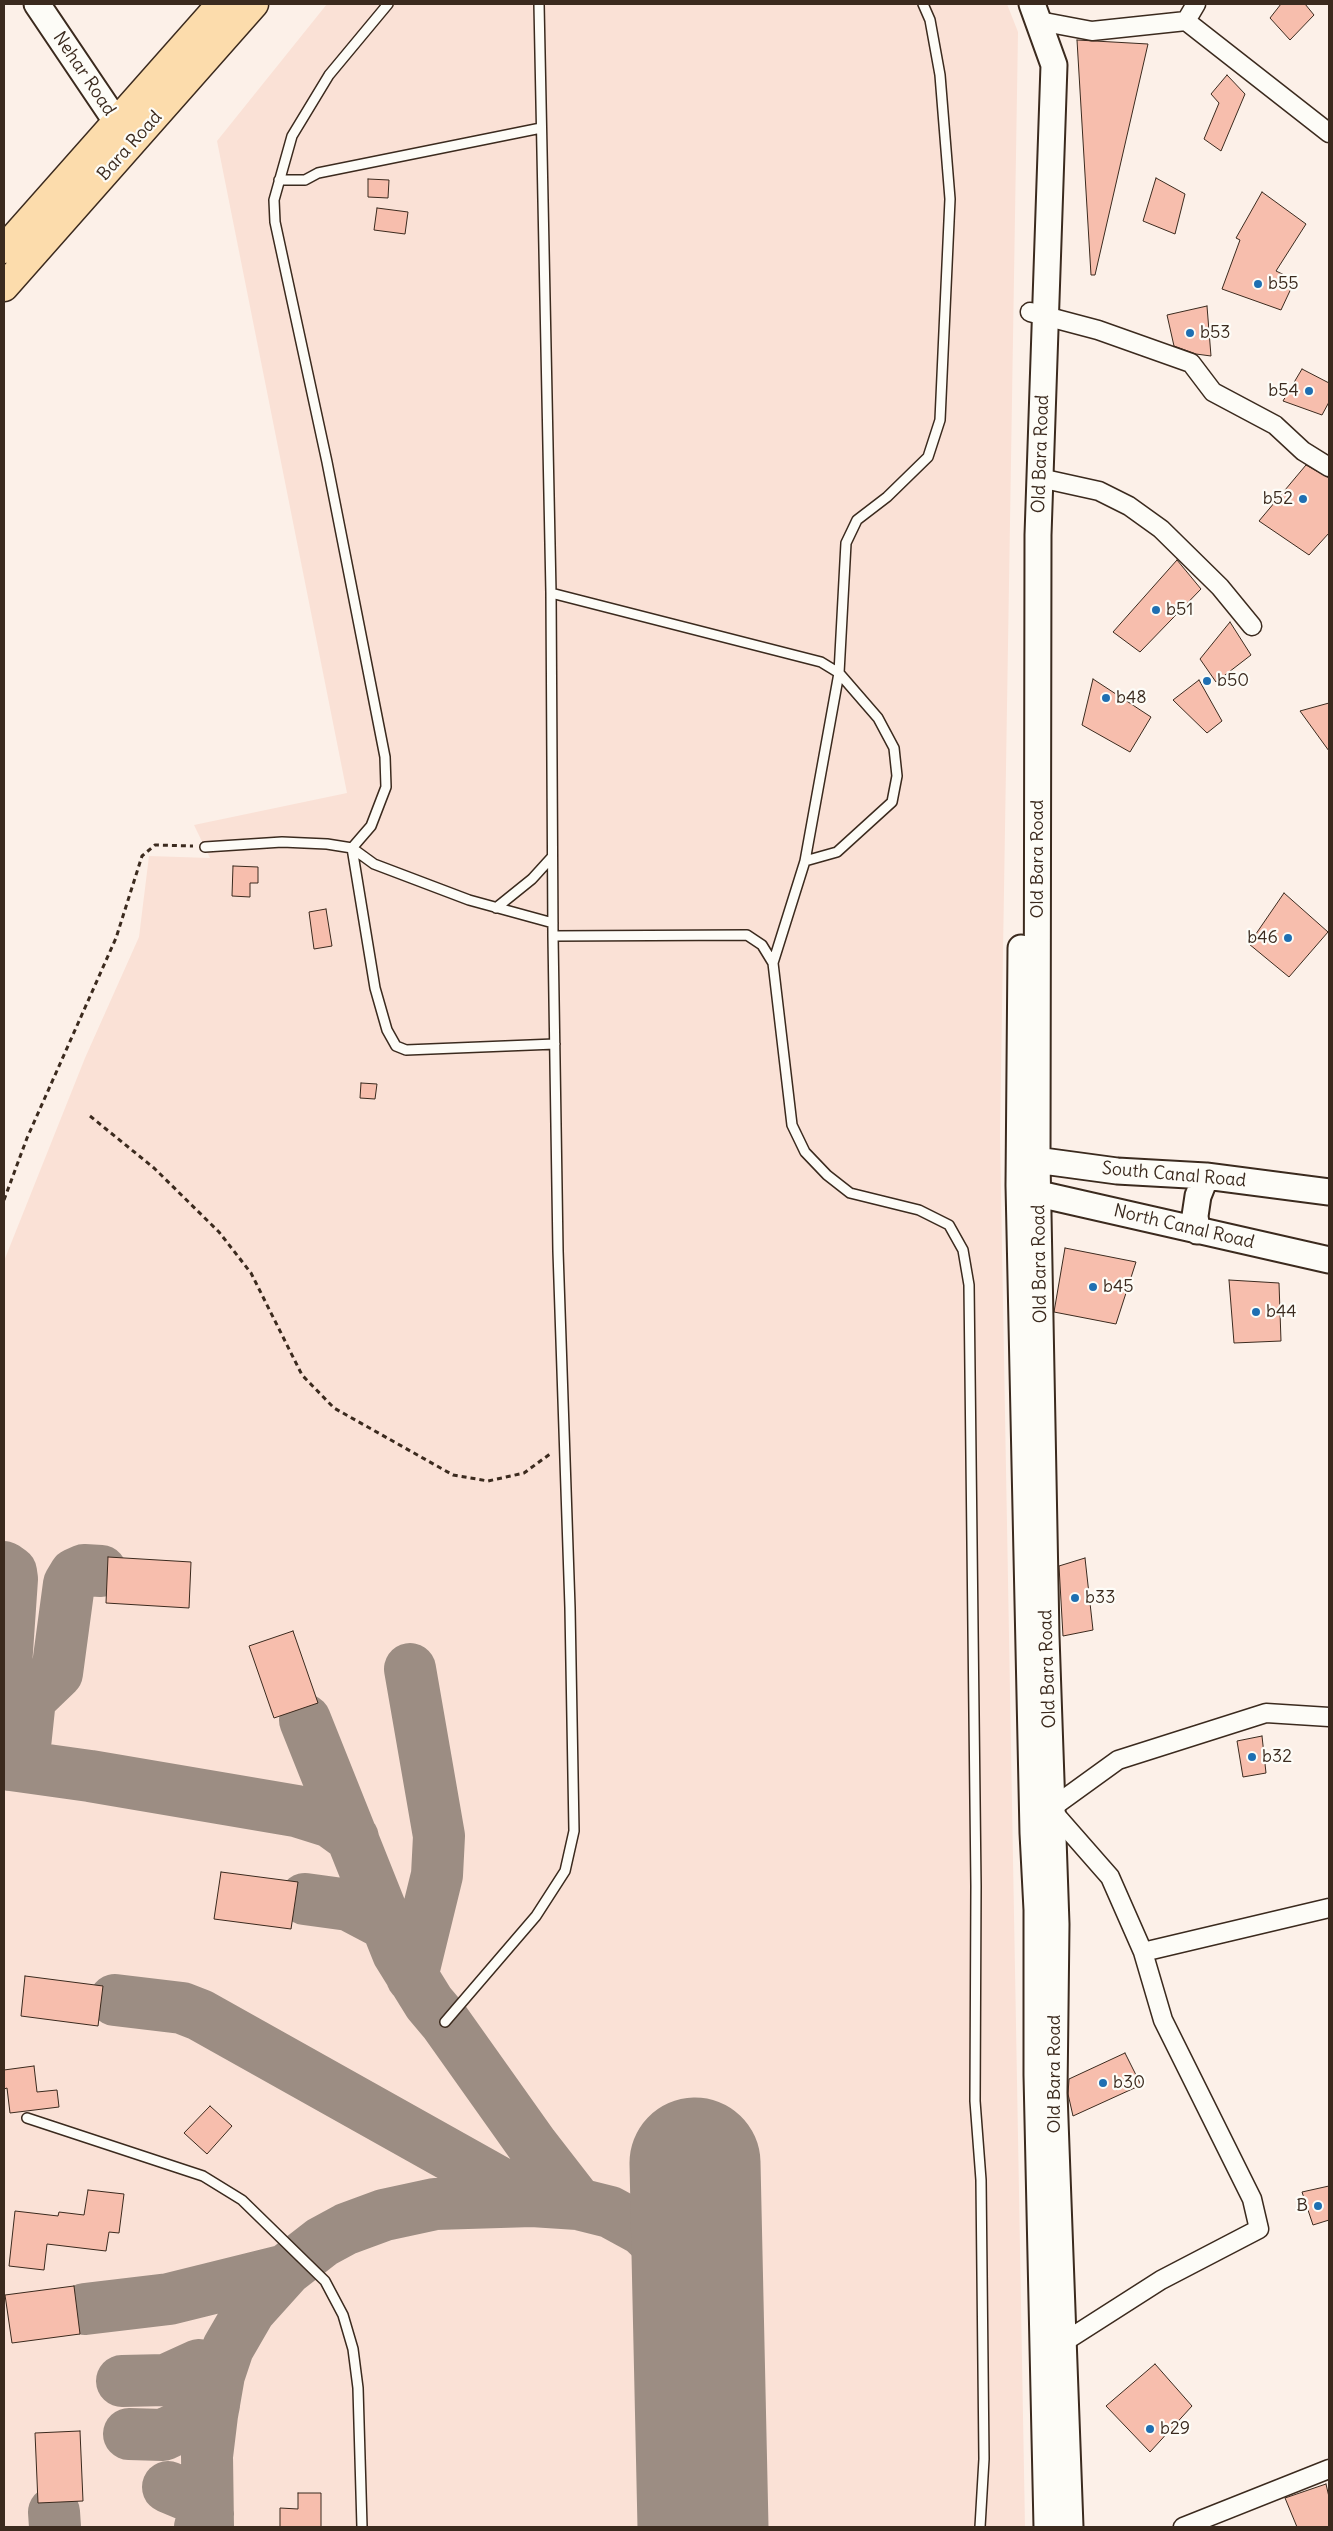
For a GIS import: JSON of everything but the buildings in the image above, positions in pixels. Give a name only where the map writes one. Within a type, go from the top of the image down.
[{"type":"main road","name":"Nehar Road","points":[[37,4],[124,133]]},
{"type":"main road","points":[[4,249],[124,133],[221,4]]},
{"type":"main road","name":"Bara Road","points":[[4,287],[124,133],[254,4]]},
{"type":"main road","name":"Old Bara Road","points":[[1036,12],[1054,65],[1037,313],[1040,478],[1028,1160],[1038,1636],[1053,1810],[1056,1924],[1054,2093],[1049,2212],[1064,2342],[1070,2527]]},
{"type":"main road","points":[[1028,1160],[1037,313]]},
{"type":"main road","name":"South Canal Road","points":[[1028,1160],[1117,1171],[1206,1176],[1329,1192]]},
{"type":"main road","points":[[1197,1231],[1195,1216],[1198,1196],[1206,1176]]},
{"type":"main road","name":"North Canal Road","points":[[1029,1190],[1197,1231],[1329,1260]]},
{"type":"main road","points":[[1038,1636],[1033,1833],[1037,1910],[1037,2075],[1049,2212],[1047,2527]]},
{"type":"street","points":[[1186,21],[1196,4]]},
{"type":"street","points":[[1036,12],[1092,31],[1186,21],[1329,133]]},
{"type":"street","points":[[1037,313],[1098,330],[1190,363],[1213,392],[1275,425],[1303,451],[1329,467]]},
{"type":"street","points":[[1040,478],[1098,491],[1128,506],[1160,529],[1220,587],[1252,626]]},
{"type":"street","points":[[1064,2342],[1161,2280],[1259,2229],[1252,2199],[1163,2020],[1143,1952],[1110,1877],[1053,1810],[1118,1760],[1266,1713],[1329,1717]]},
{"type":"street","points":[[1143,1952],[1329,1908]]},
{"type":"street","points":[[1183,2527],[1329,2469]]},
{"type":"lane","points":[[352,848],[371,826],[386,787],[385,757],[327,462],[275,222],[274,200],[278,180],[292,136],[329,75],[388,4]]},
{"type":"lane","points":[[445,2022],[536,1916],[565,1871],[574,1831],[570,1608],[563,1446],[552,936],[551,593],[539,4]]},
{"type":"lane","points":[[923,4],[930,20],[940,75],[950,199],[940,420],[928,457],[887,497],[857,520],[846,543],[839,673],[805,861],[773,963],[792,1126],[805,1152],[827,1175],[850,1193],[919,1210],[949,1226],[963,1250],[969,1285],[976,1886],[975,2101],[980,2180],[984,2459],[980,2527]]},
{"type":"lane","points":[[278,180],[305,180],[318,173],[541,128]]},
{"type":"lane","points":[[551,593],[821,662],[839,673],[878,718],[894,748],[898,776],[892,802],[837,852],[805,861]]},
{"type":"lane","points":[[205,847],[282,842],[327,844],[352,848],[374,864],[469,900],[553,923]]},
{"type":"lane","points":[[352,848],[375,988],[387,1030],[396,1046],[406,1050],[555,1044]]},
{"type":"lane","points":[[496,908],[532,879],[552,857]]},
{"type":"lane","points":[[552,936],[746,935],[762,945],[773,963]]},
{"type":"lane","points":[[27,2118],[203,2176],[242,2200],[325,2281],[343,2315],[353,2349],[358,2388],[362,2527]]},
{"type":"path","points":[[4,1200],[27,1138],[116,938],[142,856],[155,845],[205,847]]},
{"type":"path","points":[[90,1116],[154,1168],[219,1232],[251,1272],[302,1375],[334,1408],[453,1475],[488,1481],[524,1473],[563,1446]]},
{"type":"shaded area","points":[[327,4],[1007,4],[1018,32],[1000,1135],[1025,2527],[4,2527],[4,1261],[85,1058],[139,937],[149,856],[210,858],[194,825],[347,793],[217,141]]},
{"type":"taxiway","points":[[4,1567],[11,1572],[12,1579],[6,1666],[30,1699],[25,1746],[10,1765]]},
{"type":"taxiway","points":[[30,1699],[57,1673],[69,1584],[75,1574],[84,1570],[101,1571]]},
{"type":"taxiway","points":[[410,1669],[439,1836],[437,1875],[412,1977]]},
{"type":"taxiway","points":[[305,1720],[398,1953],[429,2003],[445,2022],[533,2146],[578,2204]]},
{"type":"taxiway","points":[[4,1764],[90,1776],[296,1811],[331,1822],[353,1838]]},
{"type":"taxiway","points":[[305,1899],[349,1905],[387,1925]]},
{"type":"taxiway","points":[[115,2000],[182,2008],[200,2015],[532,2201]]},
{"type":"taxiway","points":[[208,2527],[207,2456],[219,2375],[228,2348],[250,2310],[286,2270],[322,2242],[346,2229],[384,2215],[435,2204],[532,2201],[578,2204],[610,2212],[643,2230],[674,2260],[698,2295]]},
{"type":"taxiway","points":[[85,2309],[169,2299],[286,2270]]},
{"type":"taxiway","points":[[122,2381],[166,2380],[199,2365]]},
{"type":"taxiway","points":[[129,2434],[163,2435],[197,2419],[214,2405],[196,2389],[166,2380]]},
{"type":"taxiway","points":[[168,2487],[192,2497],[208,2514],[200,2527]]},
{"type":"taxiway","points":[[54,2512],[55,2527]]},
{"type":"runway","points":[[695,2163],[703,2527]]},
{"type":"place","name":"b55","points":[[1258,284]]},
{"type":"place","name":"b53","points":[[1190,333]]},
{"type":"place","name":"b54","points":[[1309,391]]},
{"type":"place","name":"b52","points":[[1303,499]]},
{"type":"place","name":"b51","points":[[1156,610]]},
{"type":"place","name":"b50","points":[[1207,681]]},
{"type":"place","name":"b48","points":[[1106,698]]},
{"type":"place","name":"b46","points":[[1288,938]]},
{"type":"place","name":"b45","points":[[1093,1287]]},
{"type":"place","name":"b44","points":[[1256,1312]]},
{"type":"place","name":"b33","points":[[1075,1598]]},
{"type":"place","name":"b32","points":[[1252,1757]]},
{"type":"place","name":"b30","points":[[1103,2083]]},
{"type":"place","name":"B","points":[[1318,2206]]},
{"type":"place","name":"b29","points":[[1150,2429]]}]
